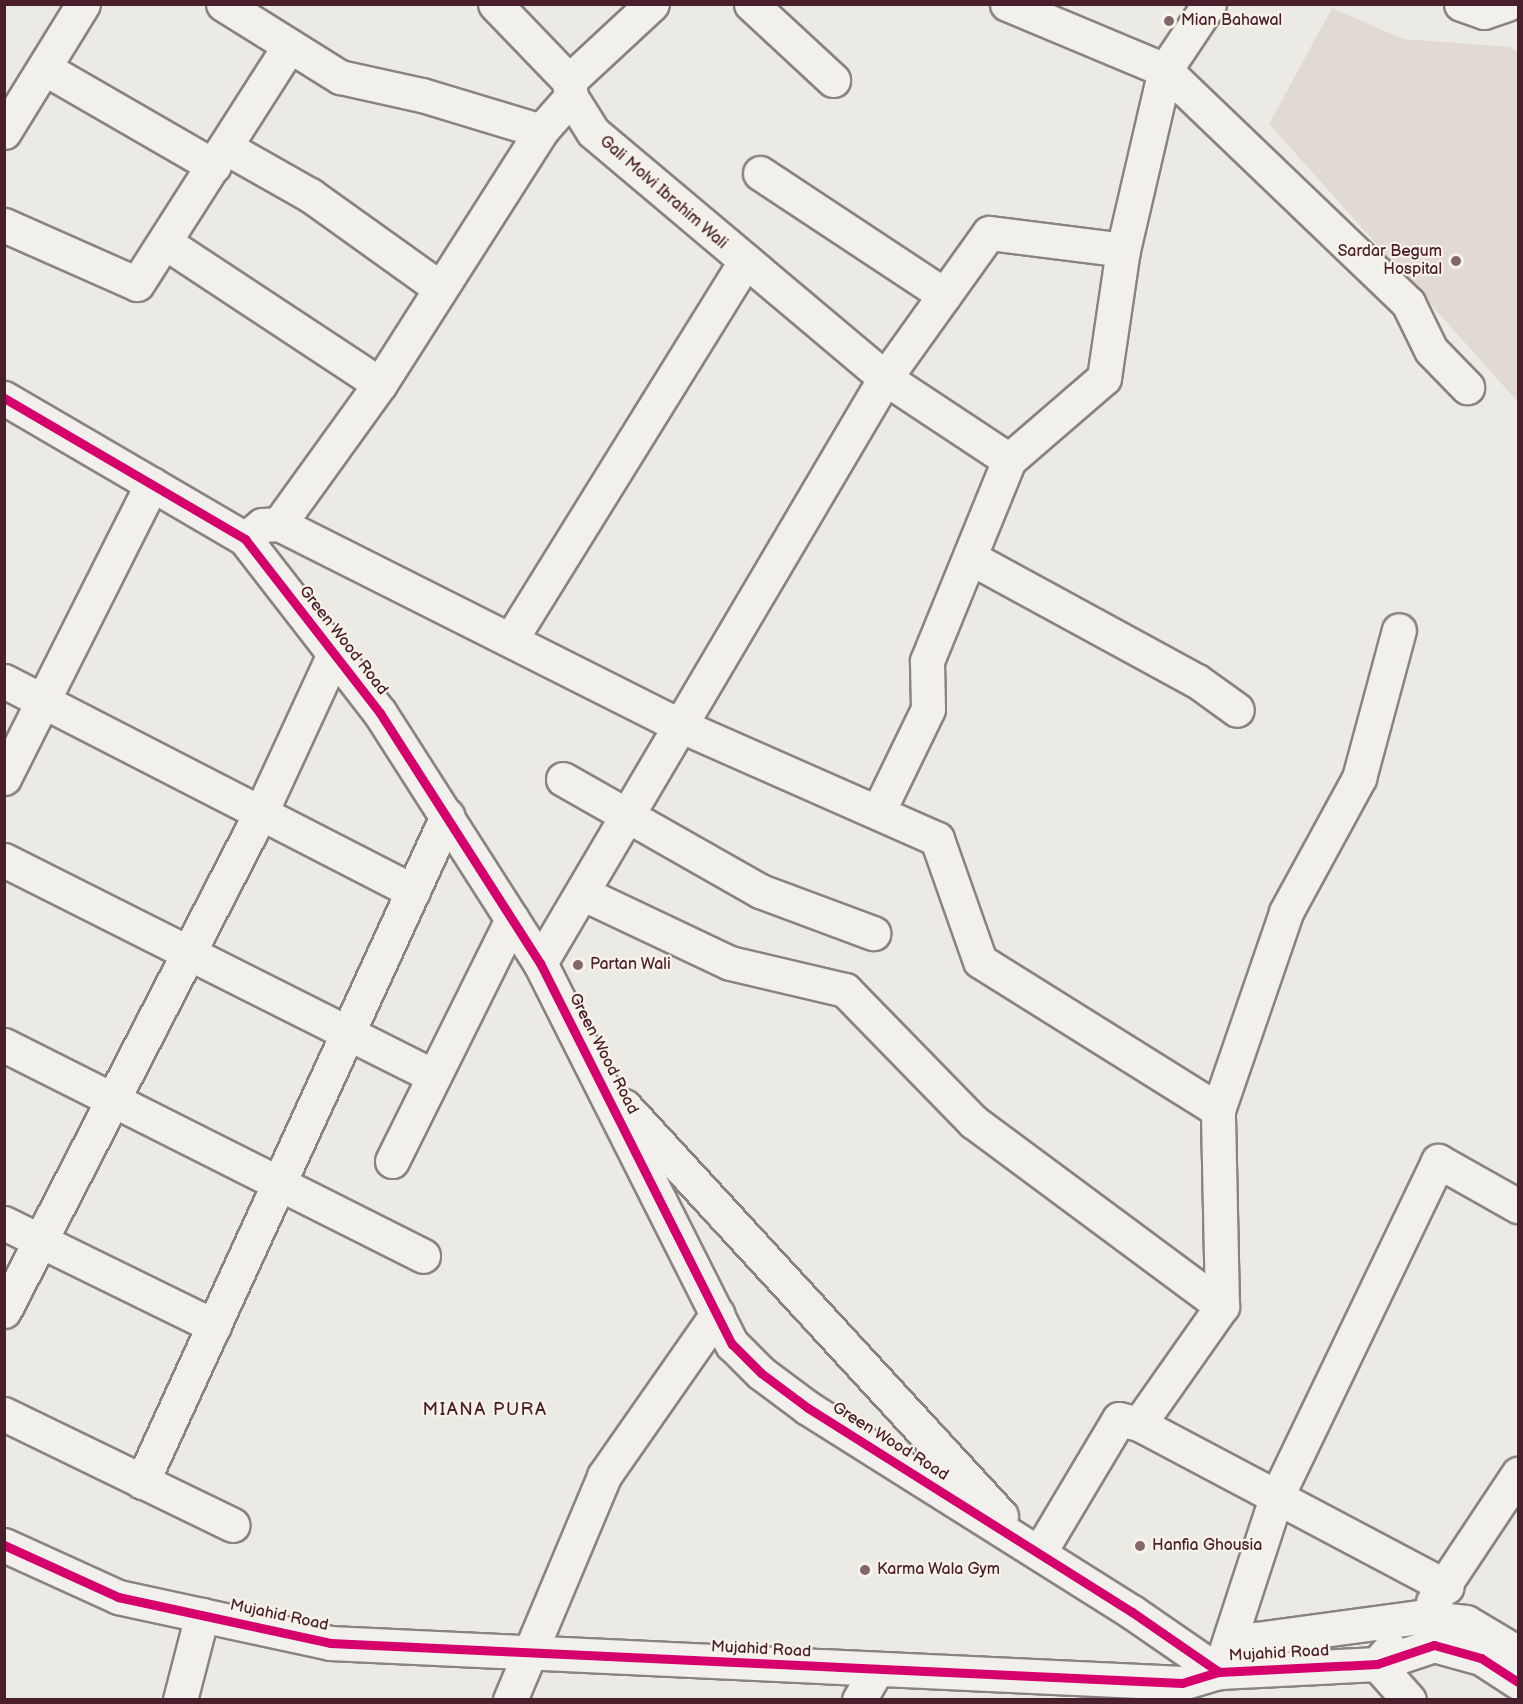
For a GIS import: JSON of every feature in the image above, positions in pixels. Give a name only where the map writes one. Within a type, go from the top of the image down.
[{"type":"street","points":[[4,132],[82,4]]},
{"type":"street","points":[[223,4],[340,78],[422,95],[541,131]]},
{"type":"street","name":"Gali Molvi Ibrahim Wali","points":[[495,4],[570,89],[593,132],[744,263],[834,333],[885,378],[1009,460]]},
{"type":"street","points":[[279,524],[380,384],[570,89],[652,4]]},
{"type":"street","points":[[751,4],[833,80]]},
{"type":"street","points":[[1007,4],[1165,70],[1408,303],[1431,350],[1467,387]]},
{"type":"street","points":[[878,812],[928,709],[927,661],[971,558],[1009,460],[1104,378],[1123,250],[1165,70],[1209,4]]},
{"type":"street","points":[[1461,4],[1484,12],[1507,5],[1518,13]]},
{"type":"street","points":[[4,225],[137,284],[166,243],[289,46]]},
{"type":"street","points":[[44,68],[220,157],[310,195],[440,288]]},
{"type":"street","points":[[760,173],[944,295]]},
{"type":"street","points":[[540,963],[584,894],[679,725],[885,378],[989,233],[1123,250]]},
{"type":"street","points":[[166,243],[380,384]]},
{"type":"street","points":[[512,639],[744,263]]},
{"type":"street","name":"Green Wood Road","points":[[7,406],[152,484],[245,539],[380,713],[540,963],[732,1344],[761,1373],[808,1408],[1035,1550],[1219,1672]]},
{"type":"street","points":[[4,778],[152,484]]},
{"type":"street","points":[[245,539],[262,525],[279,524],[512,639],[679,725],[937,839],[980,961],[1218,1110]]},
{"type":"street","points":[[971,558],[1197,681],[1237,710]]},
{"type":"street","points":[[1139,1424],[1222,1306],[1218,1110],[1286,912],[1359,778],[1399,630]]},
{"type":"street","points":[[4,1311],[261,812],[334,654]]},
{"type":"street","points":[[4,681],[413,891]]},
{"type":"street","points":[[563,779],[760,891],[873,933]]},
{"type":"street","points":[[142,1482],[447,816]]},
{"type":"street","points":[[4,861],[434,1076]]},
{"type":"street","points":[[584,894],[730,963],[845,990],[974,1122],[1222,1306]]},
{"type":"street","points":[[392,1161],[512,919]]},
{"type":"street","points":[[4,1045],[423,1256]]},
{"type":"street","points":[[598,1078],[1035,1550],[1119,1419],[1139,1424],[1447,1587]]},
{"type":"street","points":[[1219,1672],[1276,1498],[1438,1161],[1518,1206]]},
{"type":"street","points":[[4,1223],[214,1326]]},
{"type":"street","points":[[510,1700],[604,1476],[717,1314]]},
{"type":"street","points":[[4,1414],[233,1525]]},
{"type":"street","points":[[1409,1700],[1377,1664],[1447,1587],[1518,1474]]},
{"type":"street","name":"Mujahid Road","points":[[4,1545],[118,1597],[330,1643],[876,1671],[1182,1683],[1219,1672],[1377,1664],[1434,1645],[1481,1658],[1518,1682]]},
{"type":"street","points":[[180,1700],[202,1615]]},
{"type":"street","points":[[1192,1700],[1256,1639],[1419,1617],[1466,1622],[1518,1653]]},
{"type":"street","points":[[859,1700],[876,1671]]},
{"type":"shaded area","name":"Sardar Begum Hospital","points":[[1332,8],[1403,39],[1510,47],[1518,53],[1518,402],[1269,124]]},
{"type":"cycle path","points":[[4,398],[245,539],[380,713],[540,963],[732,1344],[761,1373],[808,1408],[1132,1612],[1219,1672]]},
{"type":"cycle path","points":[[4,1545],[118,1597],[330,1643],[1182,1683],[1219,1672],[1377,1664],[1434,1645],[1481,1658],[1518,1682]]},
{"type":"place","name":"Mian Bahawal","points":[[1169,21]]},
{"type":"place","name":"Sardar Begum Hospital","points":[[1456,261]]},
{"type":"place","name":"Partan Wali","points":[[578,965]]},
{"type":"place","name":"Hanfia Ghousia","points":[[1140,1546]]},
{"type":"place","name":"Karma Wala Gym","points":[[865,1570]]},
{"type":"district","name":"MIANA PURA","points":[[485,1410]]}]
